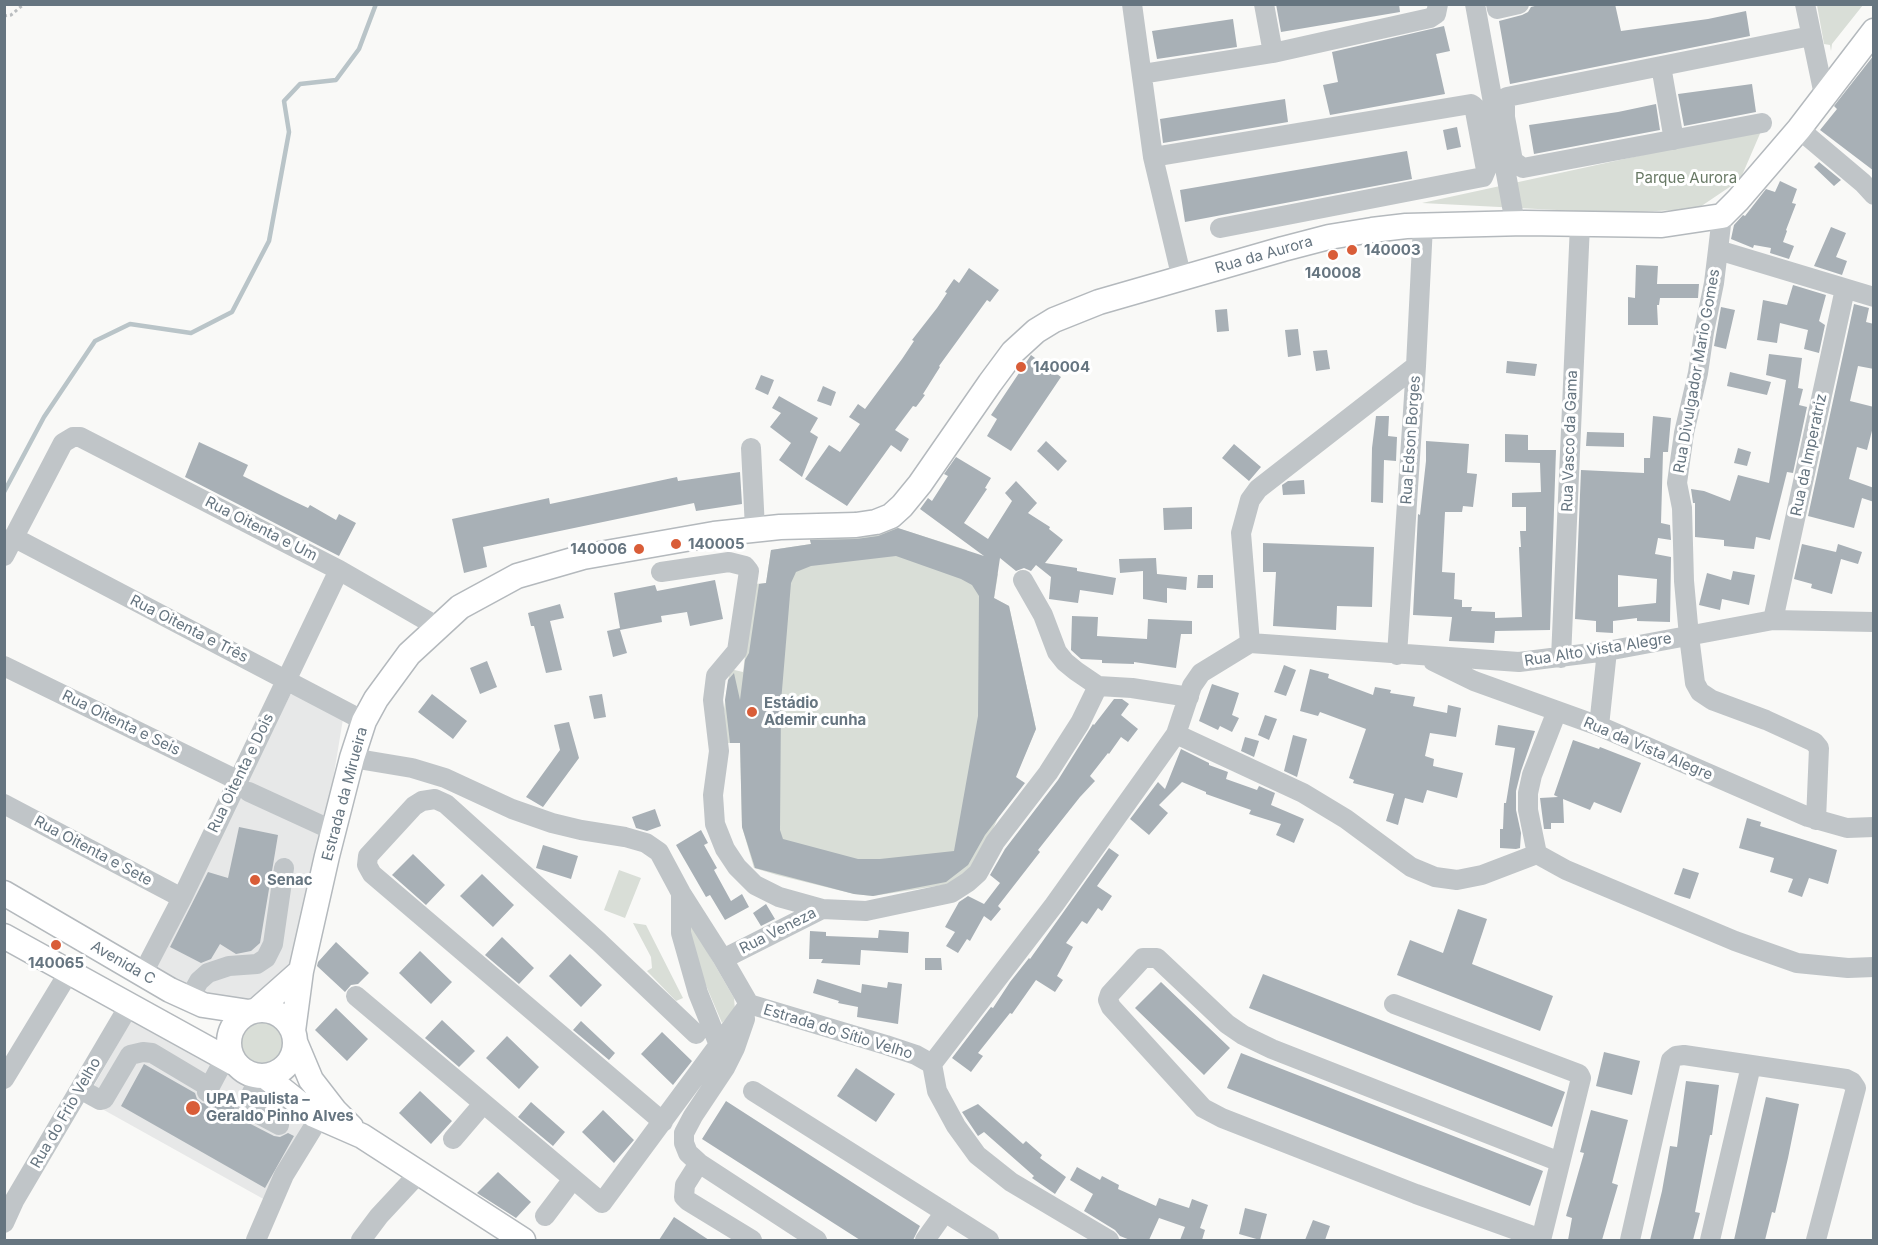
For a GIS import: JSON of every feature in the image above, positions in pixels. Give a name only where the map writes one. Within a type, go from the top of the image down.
[{"type":"main road","points":[[1722,216],[1799,129],[1874,31]]},
{"type":"main road","name":"Rua da Aurora","points":[[714,534],[755,529],[876,522],[891,516],[920,484],[1013,352],[1036,331],[1054,320],[1099,302],[1329,237],[1372,230],[1423,225],[1515,223],[1662,225],[1722,216]]},
{"type":"main road","name":"Estrada da Mirueira","points":[[262,1076],[274,1074],[290,1061],[294,1052],[301,971],[329,830],[364,722],[376,699],[409,654],[460,607],[517,576],[583,557],[714,534]]},
{"type":"main road","name":"Avenida C","points":[[4,893],[142,975],[215,1008],[253,1011]]},
{"type":"main road","points":[[4,936],[230,1060],[245,1072],[262,1076],[319,1118],[362,1136],[517,1238]]},
{"type":"main road","points":[[230,1060],[228,1047],[231,1030],[241,1016],[253,1011],[301,971]]},
{"type":"main road","points":[[253,1011],[268,1010],[279,1014],[287,1021],[311,1080],[335,1111],[362,1136]]},
{"type":"street","points":[[1132,4],[1153,157],[1182,279]]},
{"type":"street","points":[[1264,4],[1273,53]]},
{"type":"street","points":[[1142,74],[1273,53],[1430,18],[1436,14],[1438,4]]},
{"type":"street","points":[[1475,4],[1515,223]]},
{"type":"street","points":[[1496,4],[1497,9],[1519,4]]},
{"type":"street","points":[[1805,4],[1824,95]]},
{"type":"street","points":[[1762,123],[1523,168],[1514,161],[1505,117],[1505,101],[1507,97],[1811,36]]},
{"type":"street","points":[[1662,66],[1674,140]]},
{"type":"street","points":[[1153,157],[1471,104],[1474,106],[1486,170],[1483,177],[1220,228]]},
{"type":"street","points":[[1799,129],[1874,195]]},
{"type":"street","points":[[1722,216],[1718,250],[1874,297]]},
{"type":"street","name":"Rua Vasco da Gama","points":[[1561,658],[1580,224]]},
{"type":"street","name":"Rua Edson Borges","points":[[1397,654],[1423,225]]},
{"type":"street","name":"Rua Divulgador Mario Gomes","points":[[1718,250],[1677,483],[1684,530],[1684,581],[1695,683],[1700,692],[1712,700],[1766,720],[1814,742],[1819,748],[1816,820]]},
{"type":"street","name":"Rua da Imperatriz","points":[[1773,620],[1845,290]]},
{"type":"street","points":[[932,1064],[1054,905],[1176,734],[1192,686],[1201,673],[1250,643],[1241,533],[1250,500],[1258,489],[1416,366]]},
{"type":"street","name":"Rua Oitenta e Um","points":[[13,537],[63,443],[73,437],[80,437],[339,570],[438,627]]},
{"type":"street","points":[[751,448],[755,529]]},
{"type":"street","points":[[714,534],[720,563]]},
{"type":"street","points":[[4,556],[13,537]]},
{"type":"street","name":"Rua Oitenta e Três","points":[[13,537],[364,722]]},
{"type":"street","points":[[661,572],[720,563],[736,563],[745,566],[749,571],[737,651],[716,676],[713,700],[719,751],[714,795],[715,824],[725,849],[737,867],[755,885],[779,897],[822,909]]},
{"type":"street","name":"Rua Oitenta e Dois","points":[[142,975],[243,786],[287,680],[339,570]]},
{"type":"street","points":[[1023,580],[1043,615],[1057,652],[1065,662],[1098,686],[1132,688],[1188,697]]},
{"type":"street","name":"Rua Alto Vista Alegre","points":[[1250,643],[1520,662],[1607,651],[1773,620],[1874,622]]},
{"type":"street","points":[[1599,726],[1607,651]]},
{"type":"street","name":"Rua da Vista Alegre","points":[[1425,657],[1474,681],[1599,726],[1816,820],[1847,828],[1874,827]]},
{"type":"street","name":"Rua Oitenta e Seis","points":[[4,666],[329,830]]},
{"type":"street","name":"Rua Veneza","points":[[352,759],[412,768],[445,778],[552,823],[646,843],[659,852],[681,893],[723,959],[822,909],[866,911],[951,893],[969,882],[978,873],[995,843],[1048,773],[1080,723],[1098,686]]},
{"type":"street","points":[[1557,711],[1532,775],[1528,793],[1528,810],[1537,854],[1566,870],[1674,916],[1797,963],[1848,968],[1874,967]]},
{"type":"street","points":[[1176,734],[1303,793],[1346,819],[1411,867],[1435,878],[1457,880],[1482,875],[1537,854]]},
{"type":"street","points":[[663,1122],[372,874],[367,865],[368,856],[414,806],[422,801],[435,799],[446,804],[599,942],[696,1034]]},
{"type":"street","name":"Rua Oitenta e Sete","points":[[4,804],[182,898]]},
{"type":"street","points":[[191,996],[208,973],[230,966],[257,964],[266,958],[273,944],[284,868]]},
{"type":"street","points":[[681,893],[681,933],[698,993],[718,1045]]},
{"type":"street","points":[[1394,1004],[1579,1074],[1581,1078],[1541,1240],[1416,1194],[1222,1118],[1203,1108],[1110,1007],[1108,1000],[1110,994],[1143,958],[1157,958],[1227,1024],[1243,1035],[1272,1049],[1560,1162]]},
{"type":"street","name":"Estrada do Sítio Velho","points":[[723,959],[749,1005],[886,1045],[932,1064],[937,1091],[956,1126],[977,1155],[1011,1182],[1109,1240]]},
{"type":"street","points":[[4,1079],[69,972]]},
{"type":"street","points":[[356,996],[602,1203],[749,1005]]},
{"type":"street","name":"Rua do Frio Velho","points":[[4,1223],[14,1201],[130,1004]]},
{"type":"street","points":[[749,1005],[735,1048],[725,1068],[693,1116],[684,1133],[684,1143],[688,1153],[699,1163],[817,1240]]},
{"type":"street","points":[[108,1041],[130,1055]]},
{"type":"street","points":[[80,1089],[100,1100],[104,1099],[130,1055],[136,1052],[152,1053],[208,1090],[230,1060]]},
{"type":"street","points":[[1630,1240],[1671,1060],[1676,1056],[1684,1055],[1846,1079],[1852,1082],[1856,1088],[1816,1240]]},
{"type":"street","points":[[1710,1240],[1750,1066]]},
{"type":"street","points":[[262,1076],[245,1107],[279,1125]]},
{"type":"street","points":[[753,1091],[989,1240]]},
{"type":"street","points":[[453,1139],[483,1104]]},
{"type":"street","points":[[256,1240],[284,1175],[319,1118]]},
{"type":"street","points":[[699,1163],[685,1185],[684,1197],[752,1240]]},
{"type":"street","points":[[361,1240],[379,1216],[420,1173]]},
{"type":"street","points":[[545,1216],[573,1179]]},
{"type":"street","points":[[925,1240],[945,1212]]},
{"type":"path","points":[[4,16],[11,15],[24,4]]},
{"type":"shaded area","name":"Senac","points":[[296,692],[343,719],[325,828],[299,957],[264,997],[230,1006],[151,972],[290,695]]},
{"type":"shaded area","name":"UPA Paulista – Geraldo Pinho Alves","points":[[133,1017],[258,1090],[308,1123],[267,1201],[86,1100]]},
{"type":"green space","points":[[1817,5],[1863,5],[1832,44],[1831,51],[1830,45],[1824,44]]},
{"type":"green space","name":"Parque Aurora","points":[[1762,129],[1740,180],[1697,209],[1615,213],[1422,203]]},
{"type":"green space","points":[[891,526],[967,550],[965,557],[987,565],[998,574],[994,598],[1009,606],[1036,729],[975,871],[950,884],[873,896],[854,894],[754,868],[742,827],[740,743],[726,743],[724,709],[730,669],[743,672],[754,584],[766,583],[771,550],[811,544],[809,535]]},
{"type":"green space","points":[[619,870],[641,878],[625,918],[604,910]]},
{"type":"green space","points":[[689,920],[734,998],[735,1010],[722,1023],[693,955]]},
{"type":"green space","points":[[633,923],[646,925],[683,998],[676,1001],[647,971],[652,968],[651,957]]},
{"type":"green space","points":[[256,1016],[266,1016],[279,1023],[286,1036],[286,1046],[279,1059],[266,1066],[256,1066],[247,1062],[240,1055],[236,1046],[236,1036],[240,1027],[247,1020]]},
{"type":"building","points":[[1276,4],[1399,4],[1400,12],[1281,32]]},
{"type":"building","points":[[1542,4],[1615,4],[1621,31],[1708,19],[1746,11],[1750,36],[1510,84],[1499,21],[1522,15],[1531,7]]},
{"type":"building","points":[[1233,19],[1237,47],[1157,59],[1152,31]]},
{"type":"building","points":[[1444,26],[1450,51],[1436,54],[1445,94],[1330,115],[1323,85],[1338,82],[1332,52]]},
{"type":"building","points":[[1874,55],[1874,171],[1820,130],[1837,109],[1834,106]]},
{"type":"building","points":[[1752,84],[1756,112],[1684,126],[1678,94]]},
{"type":"building","points":[[1285,99],[1288,122],[1163,143],[1160,119]]},
{"type":"building","points":[[1656,104],[1660,130],[1534,154],[1529,125]]},
{"type":"building","points":[[1457,127],[1461,147],[1447,150],[1443,130]]},
{"type":"building","points":[[1407,151],[1412,179],[1185,222],[1180,190]]},
{"type":"building","points":[[1819,162],[1841,180],[1834,186],[1814,167]]},
{"type":"building","points":[[1780,181],[1797,189],[1792,203],[1796,204],[1783,242],[1794,246],[1789,259],[1770,253],[1771,248],[1754,245],[1753,248],[1731,239],[1734,225],[1743,215],[1745,216],[1766,189],[1775,192]]},
{"type":"building","points":[[1831,227],[1846,233],[1836,257],[1847,261],[1842,275],[1814,266]]},
{"type":"building","points":[[1636,265],[1658,266],[1657,284],[1699,284],[1698,298],[1660,298],[1659,305],[1657,305],[1658,325],[1628,325],[1628,297],[1635,298]]},
{"type":"building","points":[[969,268],[999,290],[990,302],[987,300],[939,366],[923,394],[925,395],[916,407],[913,406],[895,430],[909,439],[901,452],[891,445],[847,506],[805,479],[829,445],[840,452],[860,424],[849,417],[858,404],[865,409],[937,308],[954,279],[959,283]]},
{"type":"building","points":[[1793,285],[1826,295],[1819,321],[1825,325],[1819,353],[1804,349],[1808,330],[1780,323],[1777,343],[1757,340],[1763,300],[1787,305]]},
{"type":"building","points":[[1854,304],[1869,308],[1866,322],[1874,324],[1874,369],[1858,366],[1850,401],[1874,407],[1874,423],[1867,450],[1857,447],[1849,479],[1874,488],[1874,502],[1862,498],[1854,528],[1808,516]]},
{"type":"building","points":[[1721,307],[1735,310],[1726,349],[1714,346]]},
{"type":"building","points":[[1227,309],[1229,331],[1217,332],[1215,310]]},
{"type":"building","points":[[1298,329],[1301,355],[1288,357],[1285,330]]},
{"type":"building","points":[[1327,350],[1330,369],[1316,371],[1313,351]]},
{"type":"building","points":[[1769,354],[1802,358],[1798,388],[1803,389],[1799,405],[1807,407],[1793,473],[1787,472],[1770,540],[1756,537],[1754,549],[1724,546],[1724,540],[1695,537],[1695,503],[1693,503],[1691,489],[1704,491],[1730,501],[1738,475],[1769,483],[1786,380],[1766,375]]},
{"type":"building","points":[[1031,355],[1061,377],[1011,451],[987,436],[997,419],[991,415]]},
{"type":"building","points":[[1507,361],[1537,364],[1535,376],[1506,373]]},
{"type":"building","points":[[1730,372],[1771,382],[1767,395],[1727,386]]},
{"type":"building","points":[[761,375],[774,380],[768,395],[755,389]]},
{"type":"building","points":[[823,386],[836,392],[831,406],[817,401]]},
{"type":"building","points":[[779,396],[818,418],[810,432],[818,437],[802,477],[779,460],[791,443],[770,427],[781,413],[772,408]]},
{"type":"building","points":[[1376,416],[1389,416],[1388,436],[1397,437],[1396,461],[1384,460],[1383,503],[1371,502],[1372,448]]},
{"type":"building","points":[[1653,416],[1671,418],[1668,452],[1663,452],[1661,523],[1670,525],[1671,540],[1658,538],[1655,554],[1671,557],[1670,622],[1637,621],[1637,618],[1613,621],[1613,633],[1596,632],[1596,621],[1575,619],[1581,470],[1644,473],[1644,458],[1650,458]],"holes":[[[1618,575],[1657,579],[1656,603],[1618,607]]]},
{"type":"building","points":[[1587,432],[1624,433],[1624,447],[1586,446]]},
{"type":"building","points":[[1505,434],[1528,435],[1528,450],[1556,450],[1550,630],[1495,631],[1494,643],[1449,641],[1452,617],[1413,615],[1418,514],[1420,515],[1426,441],[1469,444],[1467,473],[1477,474],[1473,507],[1463,506],[1462,512],[1445,512],[1442,572],[1455,573],[1454,599],[1462,600],[1462,607],[1472,607],[1471,611],[1495,612],[1495,618],[1522,617],[1519,547],[1521,547],[1520,531],[1526,531],[1526,507],[1512,507],[1512,493],[1541,492],[1540,463],[1505,462]]},
{"type":"building","points":[[1046,441],[1067,461],[1058,471],[1037,451]]},
{"type":"building","points":[[199,442],[248,465],[243,476],[308,508],[310,505],[336,520],[339,514],[356,523],[339,556],[185,477]]},
{"type":"building","points":[[1234,444],[1261,467],[1249,481],[1222,458]]},
{"type":"building","points":[[1738,448],[1751,452],[1747,466],[1734,463]]},
{"type":"building","name":"Estádio Ademir cunha","points":[[956,457],[991,478],[985,488],[987,489],[964,523],[988,539],[1012,501],[1005,493],[1016,481],[1037,503],[1028,513],[1050,527],[1049,529],[1063,540],[1045,563],[1116,578],[1113,595],[1080,590],[1078,603],[1049,599],[1051,577],[1036,565],[1031,571],[1024,568],[1016,571],[1000,558],[994,598],[1009,606],[1036,729],[1016,777],[1025,783],[985,835],[968,865],[946,882],[873,896],[854,894],[755,868],[742,827],[740,743],[730,743],[725,700],[728,680],[734,673],[740,700],[759,584],[766,583],[771,550],[811,544],[810,540],[878,536],[898,528],[984,556],[920,509],[928,498],[932,501],[948,476],[944,474]],"holes":[[[896,556],[972,585],[979,596],[978,716],[954,851],[880,859],[858,859],[783,839],[780,830],[781,702],[791,583],[796,572],[811,566]]]},
{"type":"building","points":[[740,472],[742,504],[696,511],[694,503],[483,547],[487,567],[464,573],[452,519],[549,498],[550,504],[677,477],[678,481]]},
{"type":"building","points":[[1304,480],[1305,494],[1283,495],[1282,485],[1288,481]]},
{"type":"building","points":[[1192,507],[1192,529],[1164,530],[1163,508]]},
{"type":"building","points":[[1263,543],[1374,547],[1372,607],[1337,606],[1336,630],[1273,626],[1276,572],[1263,572]]},
{"type":"building","points":[[1802,544],[1836,552],[1838,544],[1862,552],[1858,564],[1841,559],[1832,594],[1811,588],[1812,584],[1794,579]]},
{"type":"building","points":[[1156,558],[1157,574],[1187,577],[1186,590],[1167,588],[1167,603],[1143,599],[1143,571],[1120,573],[1119,559]]},
{"type":"building","points":[[1733,571],[1755,575],[1749,605],[1722,599],[1720,610],[1699,605],[1707,573],[1731,580]]},
{"type":"building","points":[[1198,575],[1213,575],[1213,588],[1197,588]]},
{"type":"building","points":[[715,580],[723,619],[690,626],[687,612],[661,616],[662,622],[620,630],[627,653],[613,657],[607,631],[620,628],[614,593],[655,585],[657,591]]},
{"type":"building","points":[[560,604],[564,618],[550,621],[562,670],[546,673],[534,626],[531,626],[528,613]]},
{"type":"building","points":[[1072,616],[1098,617],[1097,636],[1147,639],[1148,619],[1192,621],[1192,634],[1181,634],[1176,668],[1134,662],[1134,664],[1102,663],[1102,660],[1081,659],[1071,650]]},
{"type":"building","points":[[487,661],[497,687],[480,694],[470,668]]},
{"type":"building","points":[[1284,665],[1296,670],[1286,696],[1274,692]]},
{"type":"building","points":[[1310,669],[1329,674],[1328,678],[1373,695],[1375,687],[1391,690],[1390,693],[1415,697],[1413,706],[1447,713],[1448,705],[1461,708],[1456,737],[1430,733],[1425,756],[1434,759],[1433,766],[1463,773],[1457,798],[1427,790],[1423,803],[1405,798],[1398,825],[1386,821],[1394,794],[1353,783],[1354,780],[1349,778],[1366,729],[1320,712],[1318,716],[1300,711]]},
{"type":"building","points":[[1212,684],[1239,693],[1232,715],[1239,718],[1232,732],[1220,726],[1218,730],[1199,721]]},
{"type":"building","points":[[432,694],[467,721],[453,739],[418,712]]},
{"type":"building","points":[[602,694],[606,717],[594,719],[589,696]]},
{"type":"building","points":[[1114,699],[1122,699],[1129,704],[1121,715],[1138,729],[1128,742],[1121,737],[1090,776],[1095,781],[1038,850],[1040,852],[998,906],[1001,909],[991,921],[984,916],[970,941],[967,939],[958,953],[946,946],[955,932],[945,927],[959,902],[968,896],[984,904],[1000,883],[990,875],[1005,849],[1058,780],[1093,724]]},
{"type":"building","points":[[1265,715],[1277,719],[1269,740],[1258,735]]},
{"type":"building","points":[[569,722],[579,758],[543,807],[526,797],[560,750],[554,725]]},
{"type":"building","points":[[1498,725],[1535,731],[1516,791],[1516,810],[1521,833],[1520,848],[1516,849],[1500,848],[1500,829],[1503,829],[1504,803],[1506,803],[1515,748],[1495,745]]},
{"type":"building","points":[[1293,735],[1307,739],[1297,777],[1284,771]]},
{"type":"building","points":[[1245,737],[1259,741],[1254,757],[1241,751]]},
{"type":"building","points":[[1573,740],[1599,749],[1600,747],[1641,763],[1621,813],[1594,802],[1590,810],[1563,799],[1564,823],[1551,823],[1551,829],[1544,829],[1540,798],[1558,797],[1554,795]]},
{"type":"building","points":[[1181,749],[1209,765],[1228,772],[1226,779],[1257,790],[1259,786],[1275,793],[1271,805],[1304,819],[1294,843],[1276,835],[1281,824],[1249,814],[1251,810],[1206,794],[1182,782],[1159,805],[1168,813],[1149,835],[1130,819],[1158,782],[1165,789]]},
{"type":"building","points":[[655,809],[661,826],[647,831],[636,828],[632,817]]},
{"type":"building","points":[[1747,818],[1761,822],[1760,826],[1837,850],[1828,884],[1809,878],[1802,897],[1788,892],[1793,879],[1770,872],[1774,858],[1739,848]]},
{"type":"building","points":[[239,827],[278,835],[260,943],[251,951],[236,954],[220,944],[211,959],[201,963],[170,947],[208,872],[228,878]]},
{"type":"building","points":[[701,830],[708,843],[704,845],[717,868],[714,870],[731,901],[742,894],[749,907],[725,920],[710,895],[706,897],[676,845]]},
{"type":"building","points":[[543,845],[578,856],[571,879],[536,868]]},
{"type":"building","points":[[1109,848],[1119,855],[1097,886],[1112,896],[1102,911],[1098,908],[1087,924],[1082,921],[1066,943],[1073,947],[1057,976],[1063,980],[1055,992],[1036,980],[1012,1014],[1010,1013],[978,1053],[983,1056],[971,1072],[952,1058],[1030,959]]},
{"type":"building","points":[[413,854],[445,885],[426,905],[392,875]]},
{"type":"building","points":[[1683,868],[1699,873],[1690,899],[1674,894]]},
{"type":"building","points":[[482,874],[514,905],[493,927],[460,896]]},
{"type":"building","points":[[766,904],[775,919],[761,926],[753,913]]},
{"type":"building","points":[[1458,909],[1487,919],[1472,964],[1553,996],[1540,1031],[1397,975],[1410,940],[1443,953]]},
{"type":"building","points":[[879,930],[909,932],[908,953],[861,950],[860,965],[821,963],[823,959],[809,959],[810,931],[826,932],[826,936],[878,938]]},
{"type":"building","points":[[502,937],[534,968],[519,984],[485,955]]},
{"type":"building","points":[[336,942],[369,973],[345,992],[317,966]]},
{"type":"building","points":[[420,951],[452,982],[431,1004],[399,973]]},
{"type":"building","points":[[570,954],[602,985],[581,1007],[549,976]]},
{"type":"building","points":[[925,958],[941,958],[942,970],[925,970]]},
{"type":"building","points":[[1263,974],[1565,1092],[1552,1127],[1249,1008]]},
{"type":"building","points":[[817,979],[861,993],[862,984],[887,988],[888,982],[902,984],[898,1024],[857,1017],[858,1007],[838,1003],[839,1001],[813,993]]},
{"type":"building","points":[[1161,982],[1230,1048],[1204,1075],[1135,1008]]},
{"type":"building","points":[[336,1008],[368,1039],[347,1061],[315,1030]]},
{"type":"building","points":[[442,1020],[475,1051],[459,1067],[425,1038]]},
{"type":"building","points":[[581,1021],[615,1053],[609,1060],[573,1030]]},
{"type":"building","points":[[662,1032],[692,1061],[673,1085],[641,1054]]},
{"type":"building","points":[[507,1036],[539,1067],[519,1089],[486,1058]]},
{"type":"building","points":[[1604,1052],[1640,1061],[1632,1095],[1596,1086]]},
{"type":"building","points":[[1241,1053],[1543,1171],[1530,1206],[1227,1088]]},
{"type":"building","points":[[144,1064],[195,1093],[197,1099],[202,1103],[208,1104],[215,1100],[223,1105],[230,1100],[234,1102],[235,1113],[239,1118],[274,1136],[280,1137],[288,1133],[294,1136],[265,1188],[121,1106]]},
{"type":"building","points":[[856,1068],[895,1094],[876,1122],[837,1096]]},
{"type":"building","points":[[1686,1081],[1719,1085],[1712,1135],[1710,1135],[1695,1212],[1700,1213],[1693,1240],[1650,1240],[1670,1146],[1677,1147]]},
{"type":"building","points":[[420,1091],[452,1121],[431,1144],[399,1113]]},
{"type":"building","points":[[1766,1097],[1799,1104],[1788,1158],[1775,1213],[1772,1212],[1765,1240],[1734,1240]]},
{"type":"building","points":[[726,1101],[920,1226],[913,1240],[860,1240],[702,1139]]},
{"type":"building","points":[[531,1102],[565,1132],[553,1146],[518,1117]]},
{"type":"building","points":[[978,1104],[1023,1144],[1026,1141],[1042,1155],[1040,1158],[1066,1177],[1055,1194],[1032,1178],[1034,1176],[984,1132],[978,1136],[962,1112]]},
{"type":"building","points":[[603,1110],[634,1140],[614,1163],[582,1132]]},
{"type":"building","points":[[1591,1110],[1628,1120],[1612,1183],[1618,1185],[1602,1240],[1568,1240],[1572,1218],[1566,1216],[1584,1153],[1580,1152]]},
{"type":"building","points":[[1077,1167],[1100,1180],[1102,1176],[1119,1185],[1118,1189],[1156,1206],[1159,1198],[1189,1208],[1192,1199],[1208,1205],[1200,1228],[1205,1230],[1202,1240],[1180,1240],[1185,1227],[1159,1218],[1149,1240],[1130,1240],[1120,1236],[1115,1230],[1084,1211],[1093,1194],[1070,1180]]},
{"type":"building","points":[[498,1172],[531,1202],[516,1218],[477,1193]]},
{"type":"building","points":[[1245,1208],[1267,1214],[1260,1240],[1239,1234]]},
{"type":"building","points":[[674,1217],[709,1240],[659,1240]]},
{"type":"building","points":[[1313,1220],[1330,1226],[1325,1240],[1305,1240]]},
{"type":"waterway","points":[[4,492],[44,417],[95,341],[130,324],[191,333],[232,312],[269,241],[289,132],[284,101],[300,84],[336,80],[359,49],[376,4]]},
{"type":"place","name":"140003","points":[[1352,250]]},
{"type":"place","name":"140008","points":[[1333,255]]},
{"type":"place","name":"140004","points":[[1021,367]]},
{"type":"place","name":"140005","points":[[676,544]]},
{"type":"place","name":"140006","points":[[639,549]]},
{"type":"place","name":"Estádio Ademir cunha","points":[[752,712]]},
{"type":"place","name":"Senac","points":[[255,880]]},
{"type":"place","name":"140065","points":[[56,945]]},
{"type":"place","name":"UPA Paulista – Geraldo Pinho Alves","points":[[193,1108]]}]
